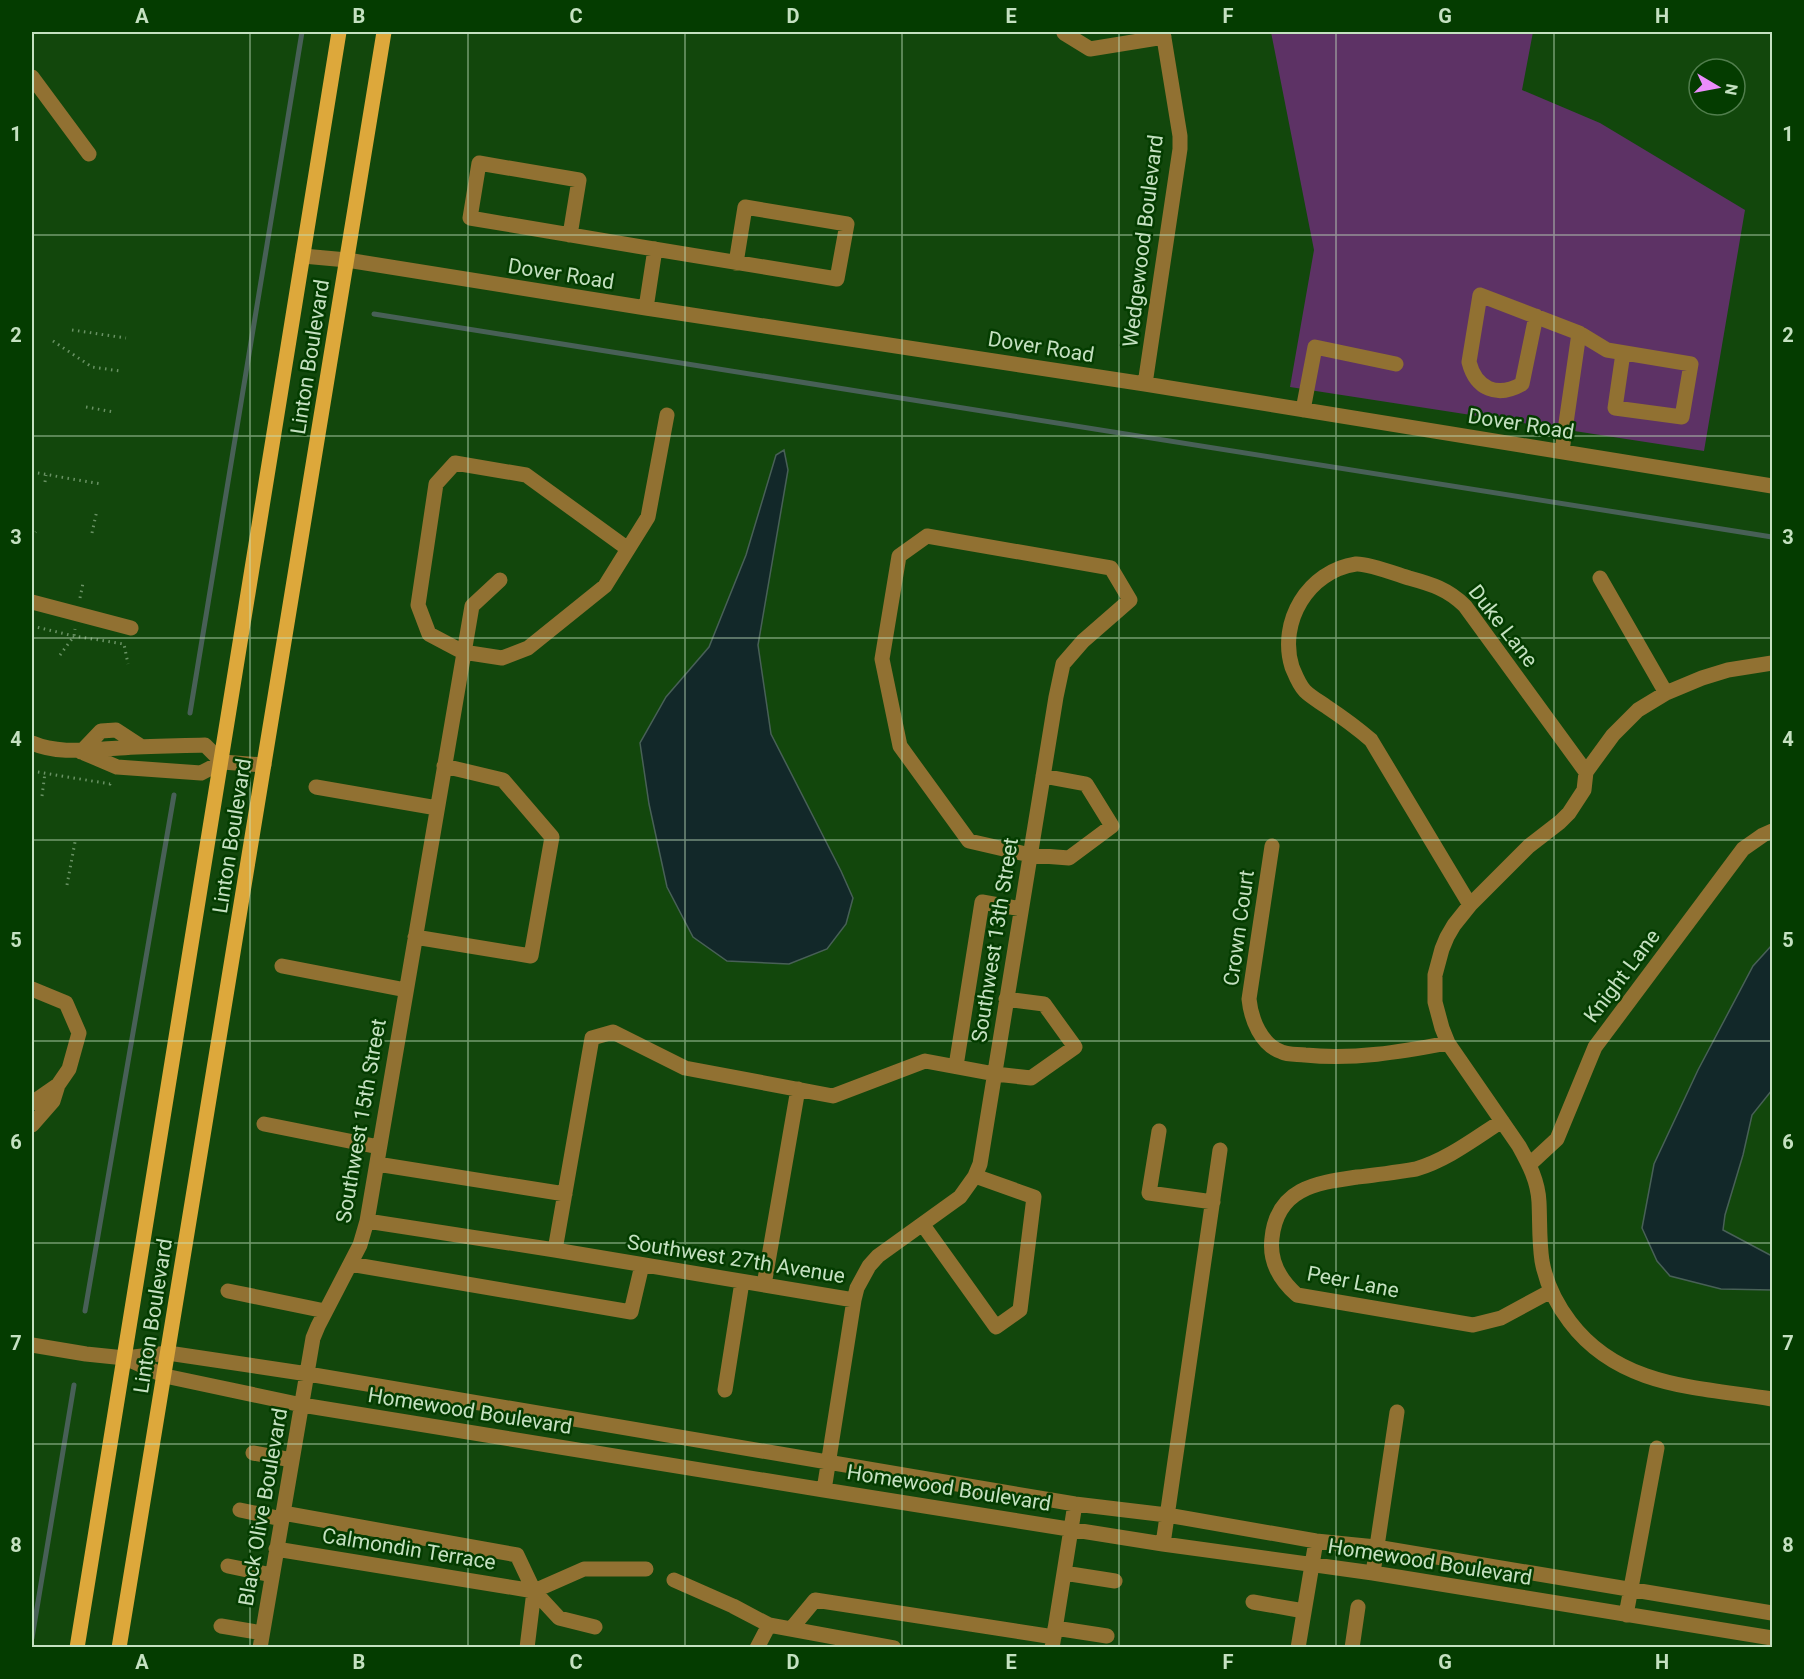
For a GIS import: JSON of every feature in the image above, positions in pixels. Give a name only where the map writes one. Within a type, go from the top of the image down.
[{"type":"main road","name":"Linton Boulevard","points":[[77,1647],[339,32]]},
{"type":"main road","name":"Linton Boulevard","points":[[119,1647],[384,32]]},
{"type":"street","points":[[1064,33],[1090,49],[1164,34]]},
{"type":"street","name":"Wedgewood Boulevard","points":[[1145,384],[1180,150],[1180,136],[1164,34]]},
{"type":"street","points":[[32,77],[89,154]]},
{"type":"street","points":[[570,235],[579,180],[479,163],[470,218],[570,235],[837,279],[847,224],[745,207],[736,262]]},
{"type":"street","points":[[646,308],[656,249]]},
{"type":"street","name":"Dover Road","points":[[303,256],[347,260],[1145,384],[1773,486]]},
{"type":"street","points":[[1536,316],[1522,384],[1503,391],[1484,386],[1471,372],[1468,362],[1480,295],[1536,316],[1579,333],[1607,350],[1691,364],[1682,417],[1616,408],[1623,353]]},
{"type":"street","points":[[1562,452],[1579,333]]},
{"type":"street","points":[[1303,410],[1315,347],[1396,364]]},
{"type":"street","points":[[628,549],[526,475],[455,462],[435,484],[418,605],[429,634],[463,651],[502,658],[528,648],[605,586],[648,517],[667,415]]},
{"type":"street","name":"Southwest 13th Street","points":[[972,1182],[980,1164],[1063,664],[1083,641],[1130,600],[1111,568],[927,536],[899,556],[882,659],[900,746],[969,841],[1030,855]]},
{"type":"street","name":"Duke Lane","points":[[1470,905],[1371,740],[1304,690],[1294,673],[1288,647],[1290,627],[1297,608],[1312,586],[1335,571],[1360,564],[1431,584],[1455,596],[1465,606],[1586,772]]},
{"type":"street","points":[[1600,578],[1666,693]]},
{"type":"street","name":"Southwest 15th Street","points":[[308,1374],[313,1338],[360,1245],[367,1221],[472,606],[500,580]]},
{"type":"street","points":[[32,602],[131,628]]},
{"type":"street","points":[[1773,663],[1728,670],[1702,678],[1648,703],[1621,726],[1586,772],[1584,790],[1569,813],[1529,846],[1470,905],[1454,925],[1442,949],[1435,975],[1438,1015],[1448,1043],[1520,1146],[1530,1164],[1539,1202],[1539,1239],[1543,1264],[1551,1291],[1563,1313],[1578,1333],[1596,1350],[1640,1375],[1664,1382],[1773,1399]]},
{"type":"street","points":[[32,743],[81,752],[205,745],[222,762]]},
{"type":"street","points":[[81,752],[117,766],[201,773],[222,762],[264,765]]},
{"type":"street","points":[[415,937],[531,956],[552,837],[503,780],[444,766]]},
{"type":"street","points":[[1030,855],[1069,858],[1112,825],[1086,784],[1043,776]]},
{"type":"street","points":[[316,786],[437,808]]},
{"type":"street","name":"Knight Lane","points":[[1530,1164],[1557,1139],[1595,1047],[1743,849],[1773,831]]},
{"type":"street","name":"Crown Court","points":[[1272,846],[1249,999],[1254,1022],[1270,1045],[1281,1052],[1323,1057],[1381,1055],[1448,1043]]},
{"type":"street","points":[[956,1066],[982,902],[1021,909]]},
{"type":"street","points":[[282,966],[406,990]]},
{"type":"street","points":[[32,989],[66,1003],[79,1033],[69,1069],[58,1085],[53,1101],[32,1125]]},
{"type":"street","points":[[555,1250],[592,1038],[614,1032],[685,1068],[833,1096],[925,1061],[1030,1078],[1075,1047],[1044,1004],[1006,999]]},
{"type":"street","points":[[32,1103],[58,1085]]},
{"type":"street","points":[[764,1285],[798,1089]]},
{"type":"street","name":"Peer Lane","points":[[1502,1121],[1430,1165],[1320,1183],[1298,1192],[1289,1200],[1276,1220],[1271,1243],[1275,1267],[1287,1287],[1297,1295],[1473,1325],[1501,1318],[1551,1291]]},
{"type":"street","points":[[264,1124],[379,1147]]},
{"type":"street","points":[[1159,1131],[1149,1193],[1213,1202]]},
{"type":"street","points":[[1163,1544],[1220,1150]]},
{"type":"street","points":[[377,1164],[565,1194]]},
{"type":"street","points":[[923,1225],[996,1327],[1020,1310],[1034,1197],[972,1182]]},
{"type":"street","name":"Southwest 27th Avenue","points":[[367,1221],[854,1300],[857,1288],[878,1256],[950,1206],[972,1182]]},
{"type":"street","points":[[350,1264],[631,1312],[642,1265]]},
{"type":"street","points":[[725,1390],[742,1282]]},
{"type":"street","points":[[228,1291],[326,1311]]},
{"type":"street","points":[[824,1490],[854,1300]]},
{"type":"street","name":"Homewood Boulevard","points":[[32,1346],[125,1358],[168,1353],[308,1374],[1075,1504],[1167,1515],[1316,1541],[1376,1547],[1773,1613]]},
{"type":"street","name":"Homewood Boulevard","points":[[125,1358],[165,1376],[303,1405],[1163,1544],[1373,1573],[1773,1638]]},
{"type":"street","name":"Black Olive Boulevard","points":[[261,1640],[308,1374]]},
{"type":"street","points":[[1373,1573],[1397,1412]]},
{"type":"street","points":[[1626,1615],[1657,1448]]},
{"type":"street","points":[[253,1453],[292,1460]]},
{"type":"street","points":[[1054,1637],[1075,1504]]},
{"type":"street","points":[[240,1510],[517,1555],[534,1591],[559,1618],[595,1627]]},
{"type":"street","points":[[1298,1647],[1316,1541]]},
{"type":"street","name":"Calmondin Terrace","points":[[276,1549],[534,1591]]},
{"type":"street","points":[[228,1566],[272,1575]]},
{"type":"street","points":[[534,1591],[584,1569],[646,1569]]},
{"type":"street","points":[[1064,1573],[1114,1581]]},
{"type":"street","points":[[674,1580],[769,1625],[870,1645],[894,1647]]},
{"type":"street","points":[[527,1647],[534,1591]]},
{"type":"street","points":[[791,1629],[815,1600],[1054,1637],[1107,1636]]},
{"type":"street","points":[[1253,1602],[1304,1611]]},
{"type":"street","points":[[1352,1647],[1358,1607]]},
{"type":"street","points":[[757,1647],[769,1625]]},
{"type":"street","points":[[221,1626],[261,1640]]},
{"type":"path","points":[[72,330],[126,338]]},
{"type":"path","points":[[53,341],[93,367],[120,371]]},
{"type":"path","points":[[86,407],[114,412]]},
{"type":"path","points":[[32,472],[101,484]]},
{"type":"path","points":[[45,482],[46,475]]},
{"type":"path","points":[[92,533],[97,510]]},
{"type":"path","points":[[32,537],[36,532]]},
{"type":"path","points":[[60,655],[74,636],[78,614]]},
{"type":"path","points":[[32,626],[124,644],[128,664]]},
{"type":"path","points":[[32,771],[110,784],[117,766]]},
{"type":"path","points":[[42,796],[45,773]]},
{"type":"path","points":[[67,885],[75,842]]},
{"type":"shaded area","points":[[1271,32],[1533,32],[1522,90],[1600,123],[1745,210],[1704,451],[1290,387],[1314,250]]},
{"type":"water","points":[[784,450],[788,470],[758,645],[771,734],[853,898],[846,924],[827,949],[789,964],[727,961],[693,937],[667,887],[649,804],[640,743],[666,697],[709,647],[746,555],[776,455]]},
{"type":"water","points":[[1772,945],[1772,1090],[1752,1115],[1723,1230],[1772,1256],[1772,1290],[1721,1289],[1670,1276],[1657,1261],[1642,1228],[1654,1164],[1698,1070],[1753,966]]},
{"type":"waterway","points":[[190,713],[302,32]]},
{"type":"waterway","points":[[374,314],[1772,537]]},
{"type":"waterway","points":[[85,1311],[174,795]]},
{"type":"waterway","points":[[32,1638],[74,1385]]}]
